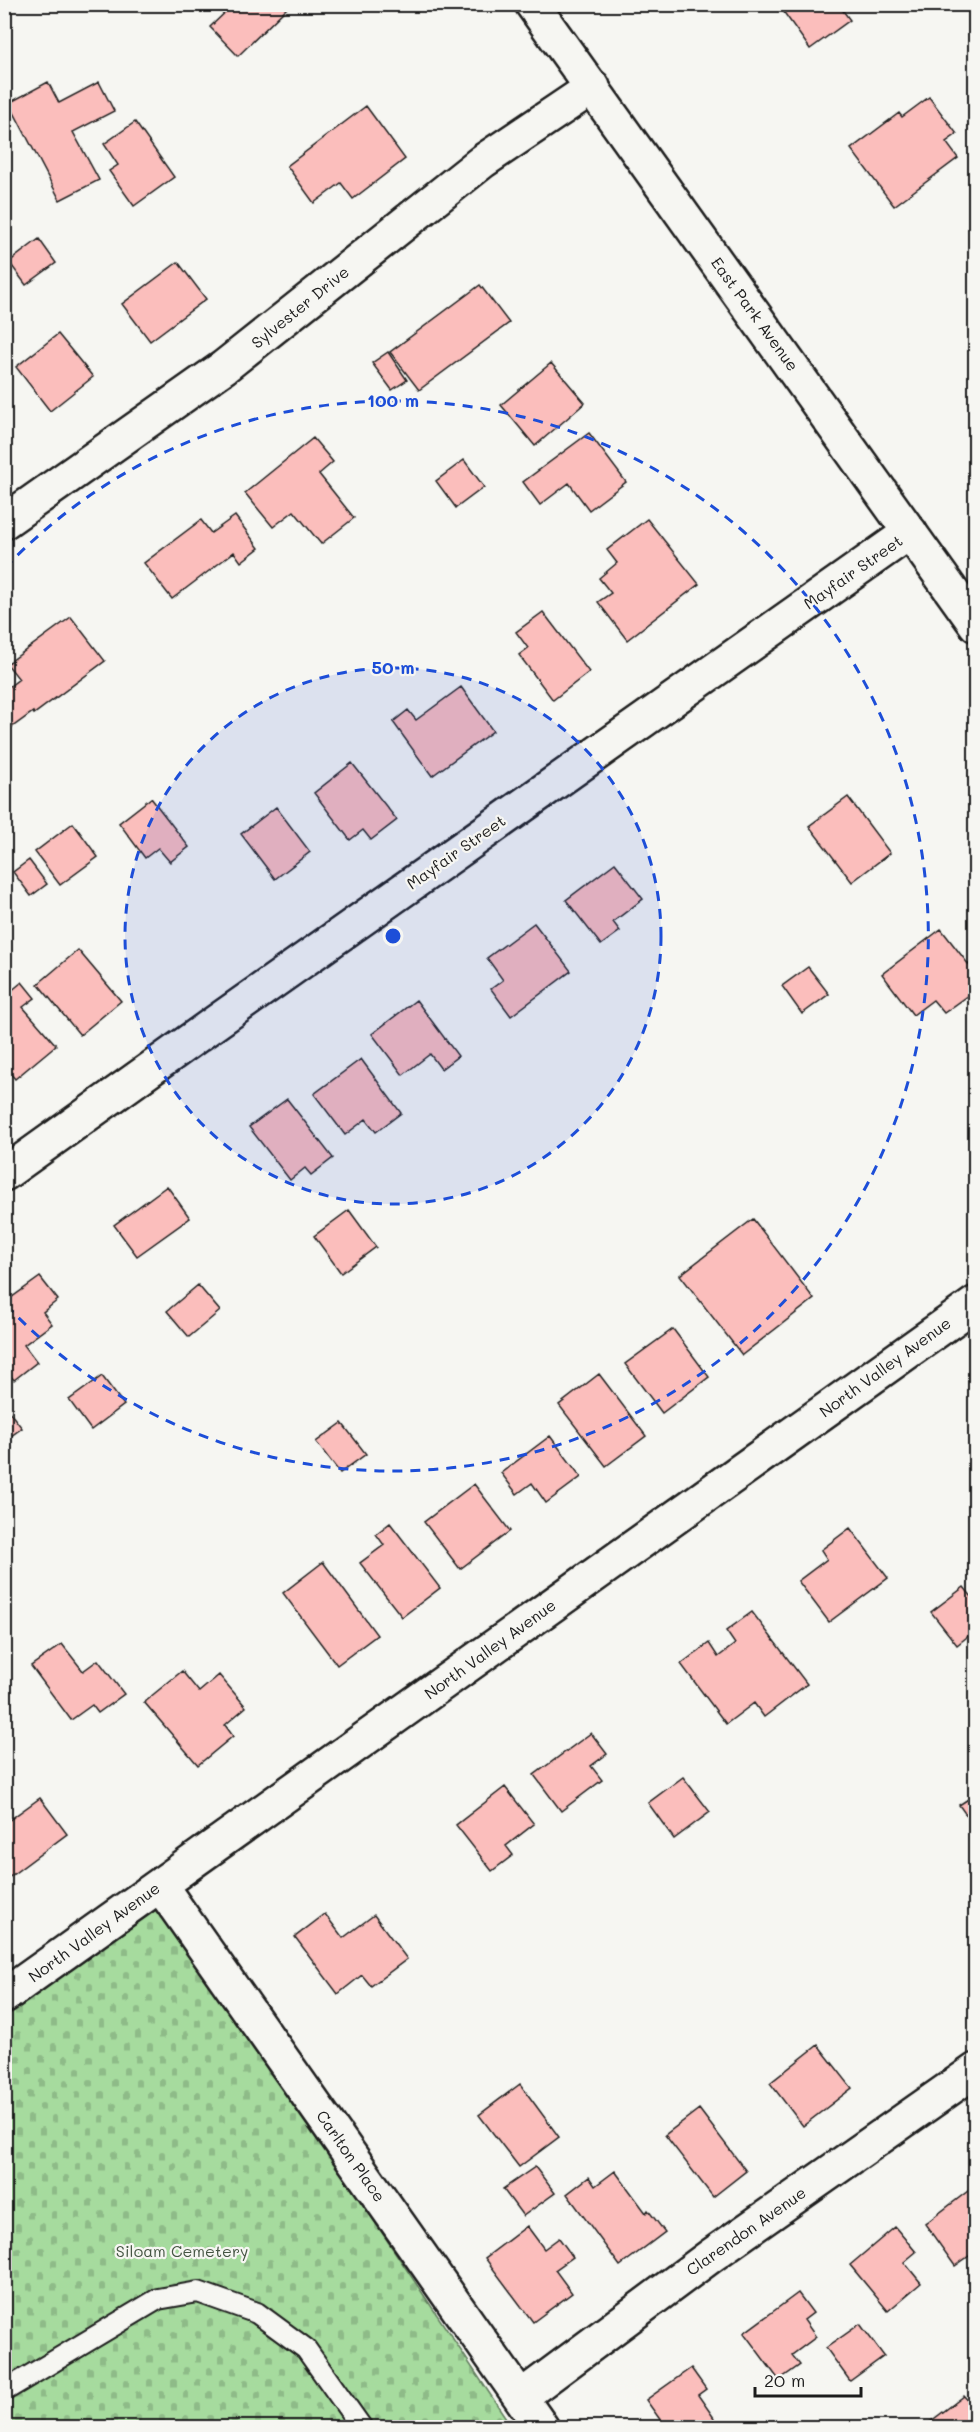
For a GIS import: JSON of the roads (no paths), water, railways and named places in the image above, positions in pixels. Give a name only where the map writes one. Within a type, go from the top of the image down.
[{"type":"street","name":"East Park Avenue","points":[[532,4],[975,625]]},
{"type":"street","name":"Sylvester Drive","points":[[4,522],[224,367],[483,161],[593,87]]},
{"type":"street","name":"Mayfair Street","points":[[4,1174],[910,532]]},
{"type":"street","name":"North Valley Avenue","points":[[4,1996],[975,1303]]},
{"type":"street","name":"Carlton Place","points":[[160,1885],[542,2427]]},
{"type":"street","name":"Clarendon Avenue","points":[[521,2397],[712,2255],[975,2070]]},
{"type":"lane","points":[[4,2391],[158,2299],[198,2292],[257,2313],[306,2349],[362,2427]]},
{"type":"park label","name":"Siloam Cemetery","points":[[182,2251]]}]
